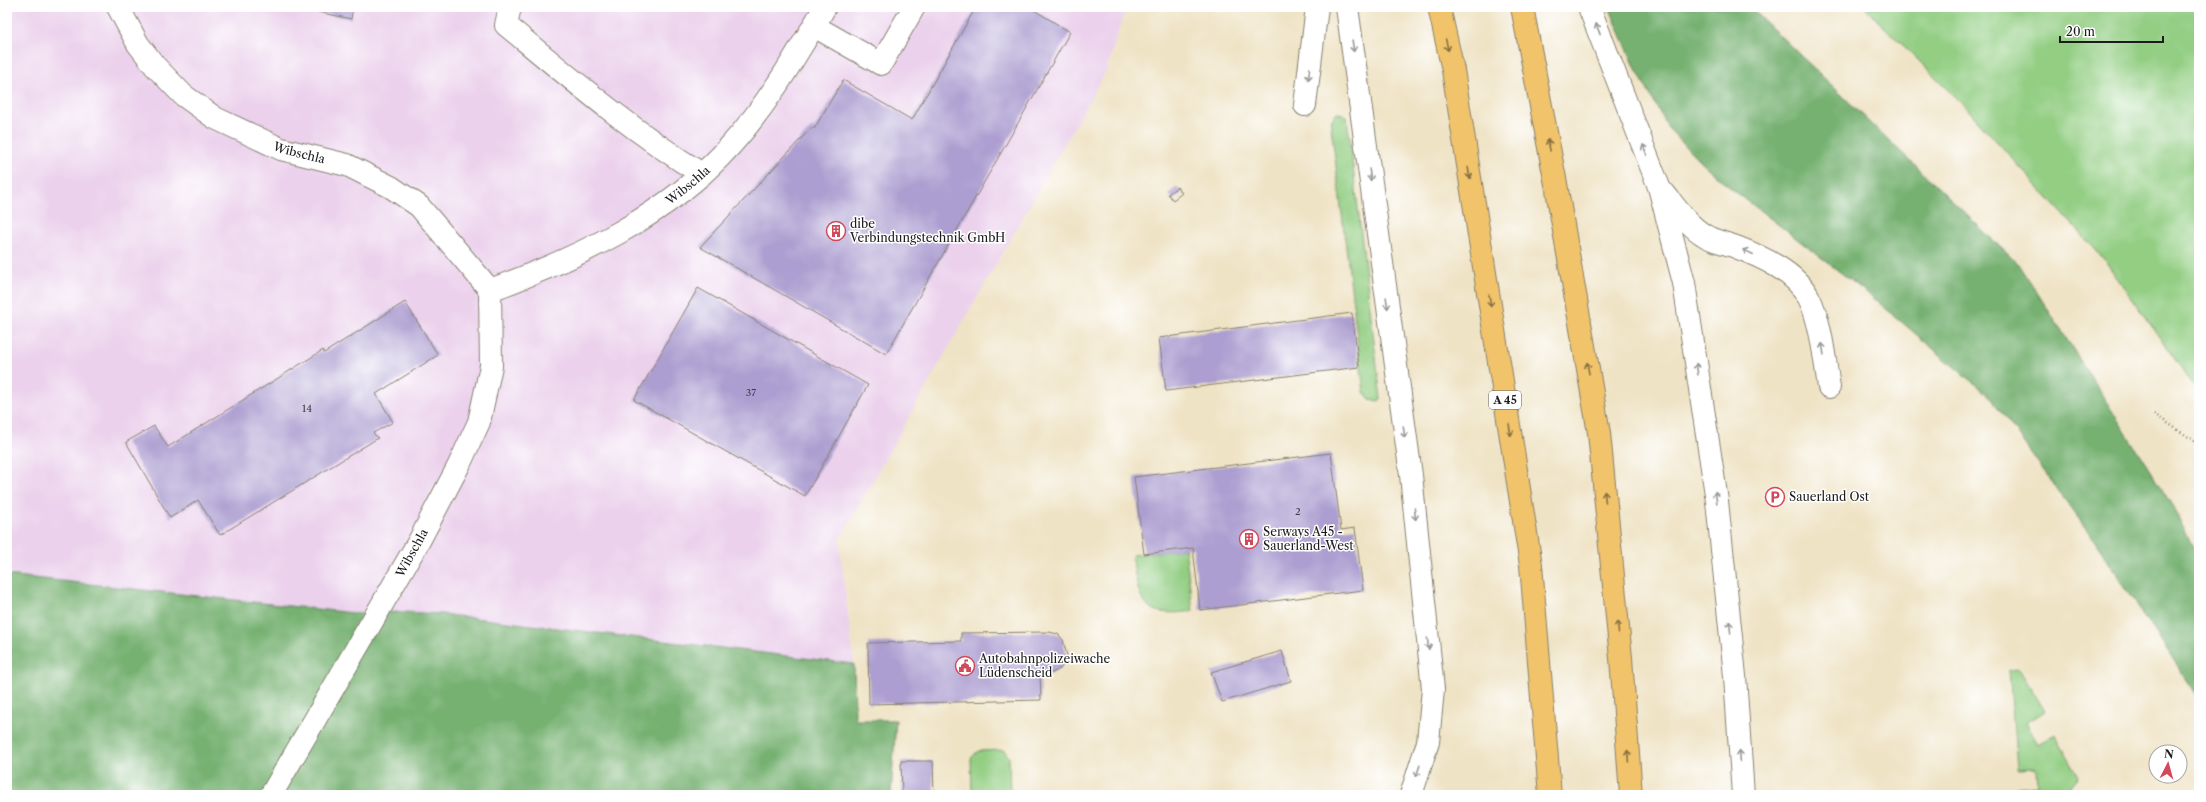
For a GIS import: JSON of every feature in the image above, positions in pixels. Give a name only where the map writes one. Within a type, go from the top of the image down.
[{"type":"highway","name":"A 45","points":[[1438,7],[1453,70],[1531,565],[1550,795]]},
{"type":"highway","points":[[1522,7],[1556,184],[1599,433],[1621,658],[1631,795]]},
{"type":"street","name":"Wibschla","points":[[118,7],[138,44],[155,66],[183,95],[215,118],[281,149],[347,165],[391,187],[419,206],[490,290],[491,366],[479,422],[459,465],[416,548],[271,795]]},
{"type":"street","points":[[510,7],[506,25],[585,89],[681,161],[702,174]]},
{"type":"street","name":"Wibschla","points":[[490,290],[524,278],[598,245],[646,217],[702,174],[731,145],[777,86],[825,7]]},
{"type":"street","points":[[814,26],[881,64],[914,7]]},
{"type":"street","points":[[1305,105],[1317,7]]},
{"type":"street","points":[[1348,7],[1411,476],[1433,689],[1428,742],[1411,795]]},
{"type":"street","points":[[1589,7],[1659,186],[1684,283],[1717,501],[1735,676],[1743,795]]},
{"type":"street","points":[[1659,186],[1687,221],[1705,236],[1744,250],[1776,266],[1797,283],[1809,298],[1822,342],[1829,387]]},
{"type":"path","points":[[2154,414],[2199,444]]},
{"type":"shaded area","points":[[7,7],[1126,7],[1106,71],[839,540],[854,664],[441,614],[353,613],[7,575]]},
{"type":"green space","points":[[1609,7],[1750,7],[2021,267],[2173,507],[2199,559],[2199,698],[2092,537],[1991,398],[1871,296],[1723,182],[1700,161],[1668,128],[1636,69]]},
{"type":"green space","points":[[1864,7],[2199,7],[2199,393],[2103,258],[1960,101]]},
{"type":"green space","points":[[1337,113],[1343,114],[1347,117],[1381,399],[1378,401],[1370,399],[1364,392],[1331,126],[1332,119]]},
{"type":"green space","points":[[1185,549],[1193,611],[1175,613],[1162,612],[1152,609],[1145,603],[1140,595],[1132,555]]},
{"type":"green space","points":[[7,575],[353,613],[404,612],[441,614],[854,664],[855,720],[896,720],[891,795],[7,795]]},
{"type":"green space","points":[[2019,669],[2045,711],[2026,723],[2038,744],[2055,734],[2079,776],[2063,795],[2018,795],[2017,787],[2037,785],[2036,768],[2017,769],[2009,670]]},
{"type":"green space","points":[[1004,750],[1009,757],[1010,795],[972,795],[971,758],[978,751]]},
{"type":"building","points":[[295,7],[353,7],[351,19]]},
{"type":"building","points":[[976,7],[1029,7],[1070,32],[886,354],[700,247],[812,127],[814,129],[843,80],[912,120]]},
{"type":"building","points":[[1177,187],[1182,193],[1173,200],[1168,194]]},
{"type":"building","points":[[698,288],[868,385],[805,496],[634,400]]},
{"type":"building","points":[[405,302],[438,355],[376,394],[393,422],[373,433],[378,438],[220,535],[198,500],[170,518],[126,442],[154,426],[168,447],[323,350],[324,353]]},
{"type":"building","points":[[1352,313],[1359,367],[1166,391],[1159,338]]},
{"type":"building","name":"Serways A45 - Sauerland-West","points":[[1331,453],[1341,530],[1355,528],[1363,590],[1200,610],[1193,548],[1144,554],[1134,477]]},
{"type":"building","name":"Autobahnpolizeiwache Lüdenscheid","points":[[1049,632],[1058,634],[1063,640],[1067,656],[1060,669],[1052,673],[1040,674],[1041,700],[869,704],[868,643],[961,641],[961,633]]},
{"type":"building","points":[[1282,651],[1291,681],[1222,702],[1211,672]]},
{"type":"building","points":[[901,761],[933,761],[934,795],[902,795]]},
{"type":"place","name":"dibe Verbindungstechnik GmbH","points":[[836,231]]},
{"type":"place","name":"Sauerland Ost","points":[[1775,497]]},
{"type":"place","name":"Serways A45 - Sauerland-West","points":[[1249,539]]},
{"type":"place","name":"Autobahnpolizeiwache Lüdenscheid","points":[[965,666]]}]
